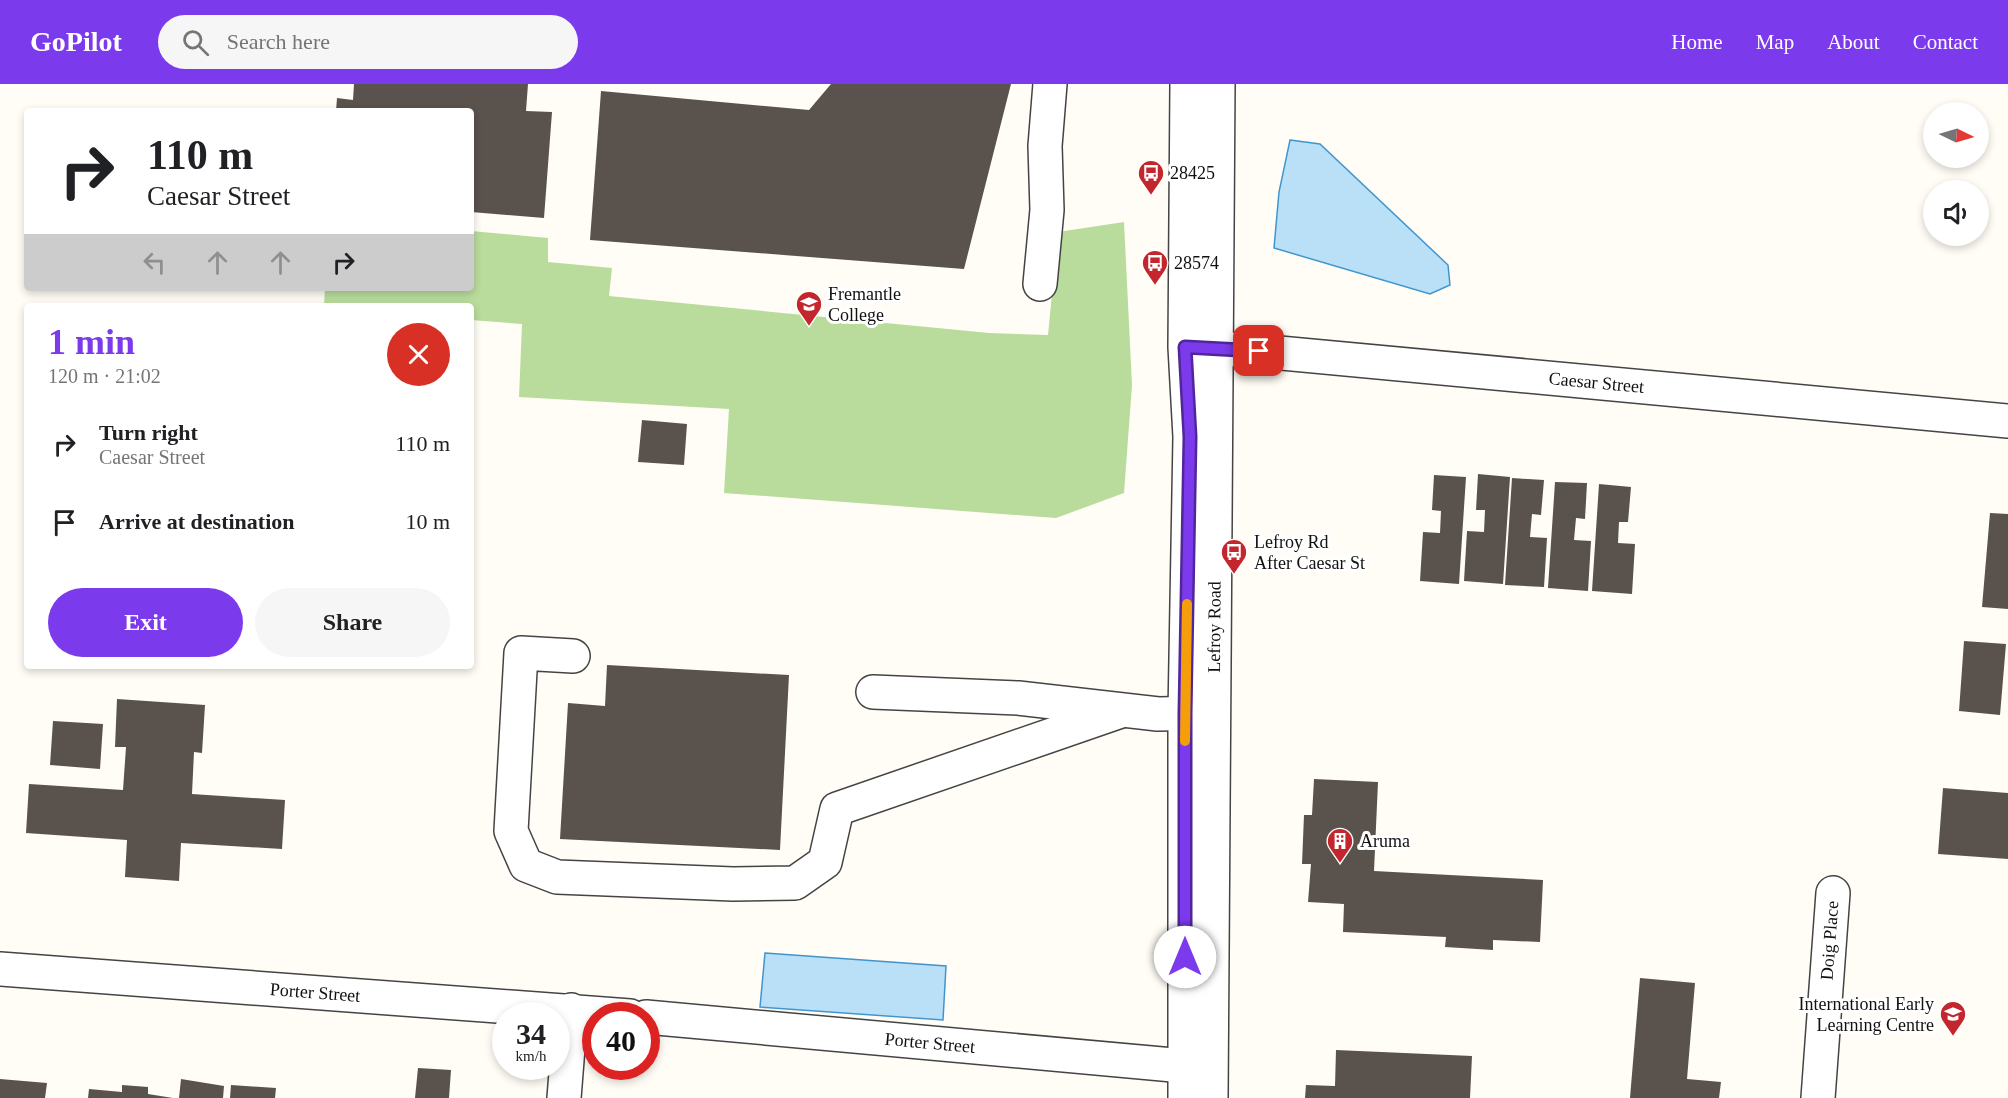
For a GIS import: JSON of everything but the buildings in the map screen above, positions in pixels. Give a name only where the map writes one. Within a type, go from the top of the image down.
[{"type":"street","points":[[1040,284],[1047,210],[1045,146],[1050,84]]},
{"type":"street","name":"Lefroy Road","points":[[1187,84],[1201,347]]},
{"type":"street","name":"Lefroy Road","points":[[1199,1083],[1199,713],[1190,437],[1201,347],[1218,84]]},
{"type":"street","name":"Caesar Street","points":[[1201,347],[2008,421]]},
{"type":"street","points":[[573,656],[521,653],[511,831],[526,864],[557,877],[733,884],[795,883],[825,862],[837,809],[1121,711]]},
{"type":"street","points":[[873,692],[1018,698],[1121,711],[1199,713]]},
{"type":"street","name":"Doig Place","points":[[1818,1098],[1833,893]]},
{"type":"street","name":"Porter Street","points":[[0,969],[582,1011]]},
{"type":"street","points":[[564,1098],[571,1010]]},
{"type":"street","name":"Porter Street","points":[[660,1019],[1199,1083]]},
{"type":"green space","points":[[1124,222],[1132,385],[1124,493],[1056,518],[724,493],[729,409],[519,397],[522,324],[474,320],[474,303],[324,303],[325,291],[474,291],[474,231],[548,238],[548,262],[612,268],[609,296],[989,333],[1048,335],[1058,232]]},
{"type":"water","points":[[1290,140],[1320,144],[1448,265],[1450,285],[1430,294],[1274,248],[1279,192]]},
{"type":"water","points":[[765,953],[946,966],[943,1020],[760,1007]]},
{"type":"slow traffic","points":[[1185,741],[1187,604]]},
{"type":"place","name":"28425","points":[[1151,196]]},
{"type":"place","name":"28574","points":[[1155,286]]},
{"type":"place","name":"Fremantle College","points":[[809,327]]},
{"type":"place","name":"Lefroy Rd After Caesar St","points":[[1234,575]]},
{"type":"place","name":"Aruma","points":[[1340,864]]},
{"type":"place","name":"International Early Learning Centre","points":[[1953,1037]]},
{"type":"route","points":[[1185,957],[1185,713],[1190,437],[1185,347],[1259,351]]}]
